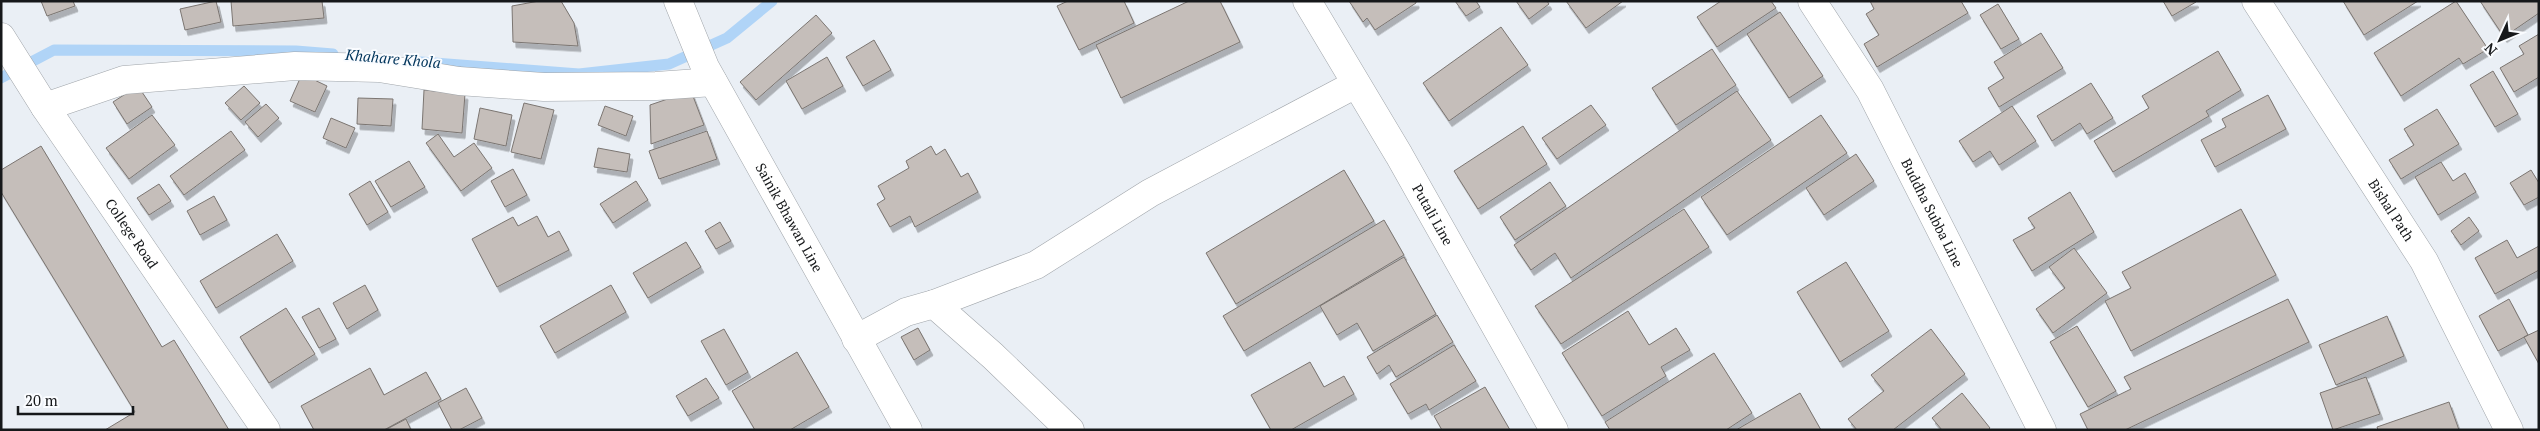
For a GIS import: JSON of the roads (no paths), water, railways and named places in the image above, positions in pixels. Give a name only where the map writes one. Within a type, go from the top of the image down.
[{"type":"street","name":"Putali Line","points":[[1307,1],[1399,156],[1554,430]]},
{"type":"street","name":"Buddha Subba Line","points":[[1812,1],[1870,90],[2042,430]]},
{"type":"street","name":"Bishal Path","points":[[2256,1],[2424,261],[2509,430]]},
{"type":"street","name":"Sainik Bhawan Line","points":[[683,14],[709,74],[908,430]]},
{"type":"street","name":"College Road","points":[[2,38],[42,101],[266,430]]},
{"type":"street","points":[[42,101],[124,80],[295,66],[379,68],[459,81],[544,87],[656,86],[709,74]]},
{"type":"street","points":[[856,339],[906,312],[934,304],[1036,265],[1150,193],[1356,84]]},
{"type":"street","points":[[934,304],[993,356],[1070,430]]},
{"type":"waterway","name":"Khahare Khola","points":[[421,62],[579,74],[669,64],[727,38],[772,1]]},
{"type":"waterway","name":"Khahare Khola","points":[[1,78],[54,50],[296,51],[333,54]]}]
